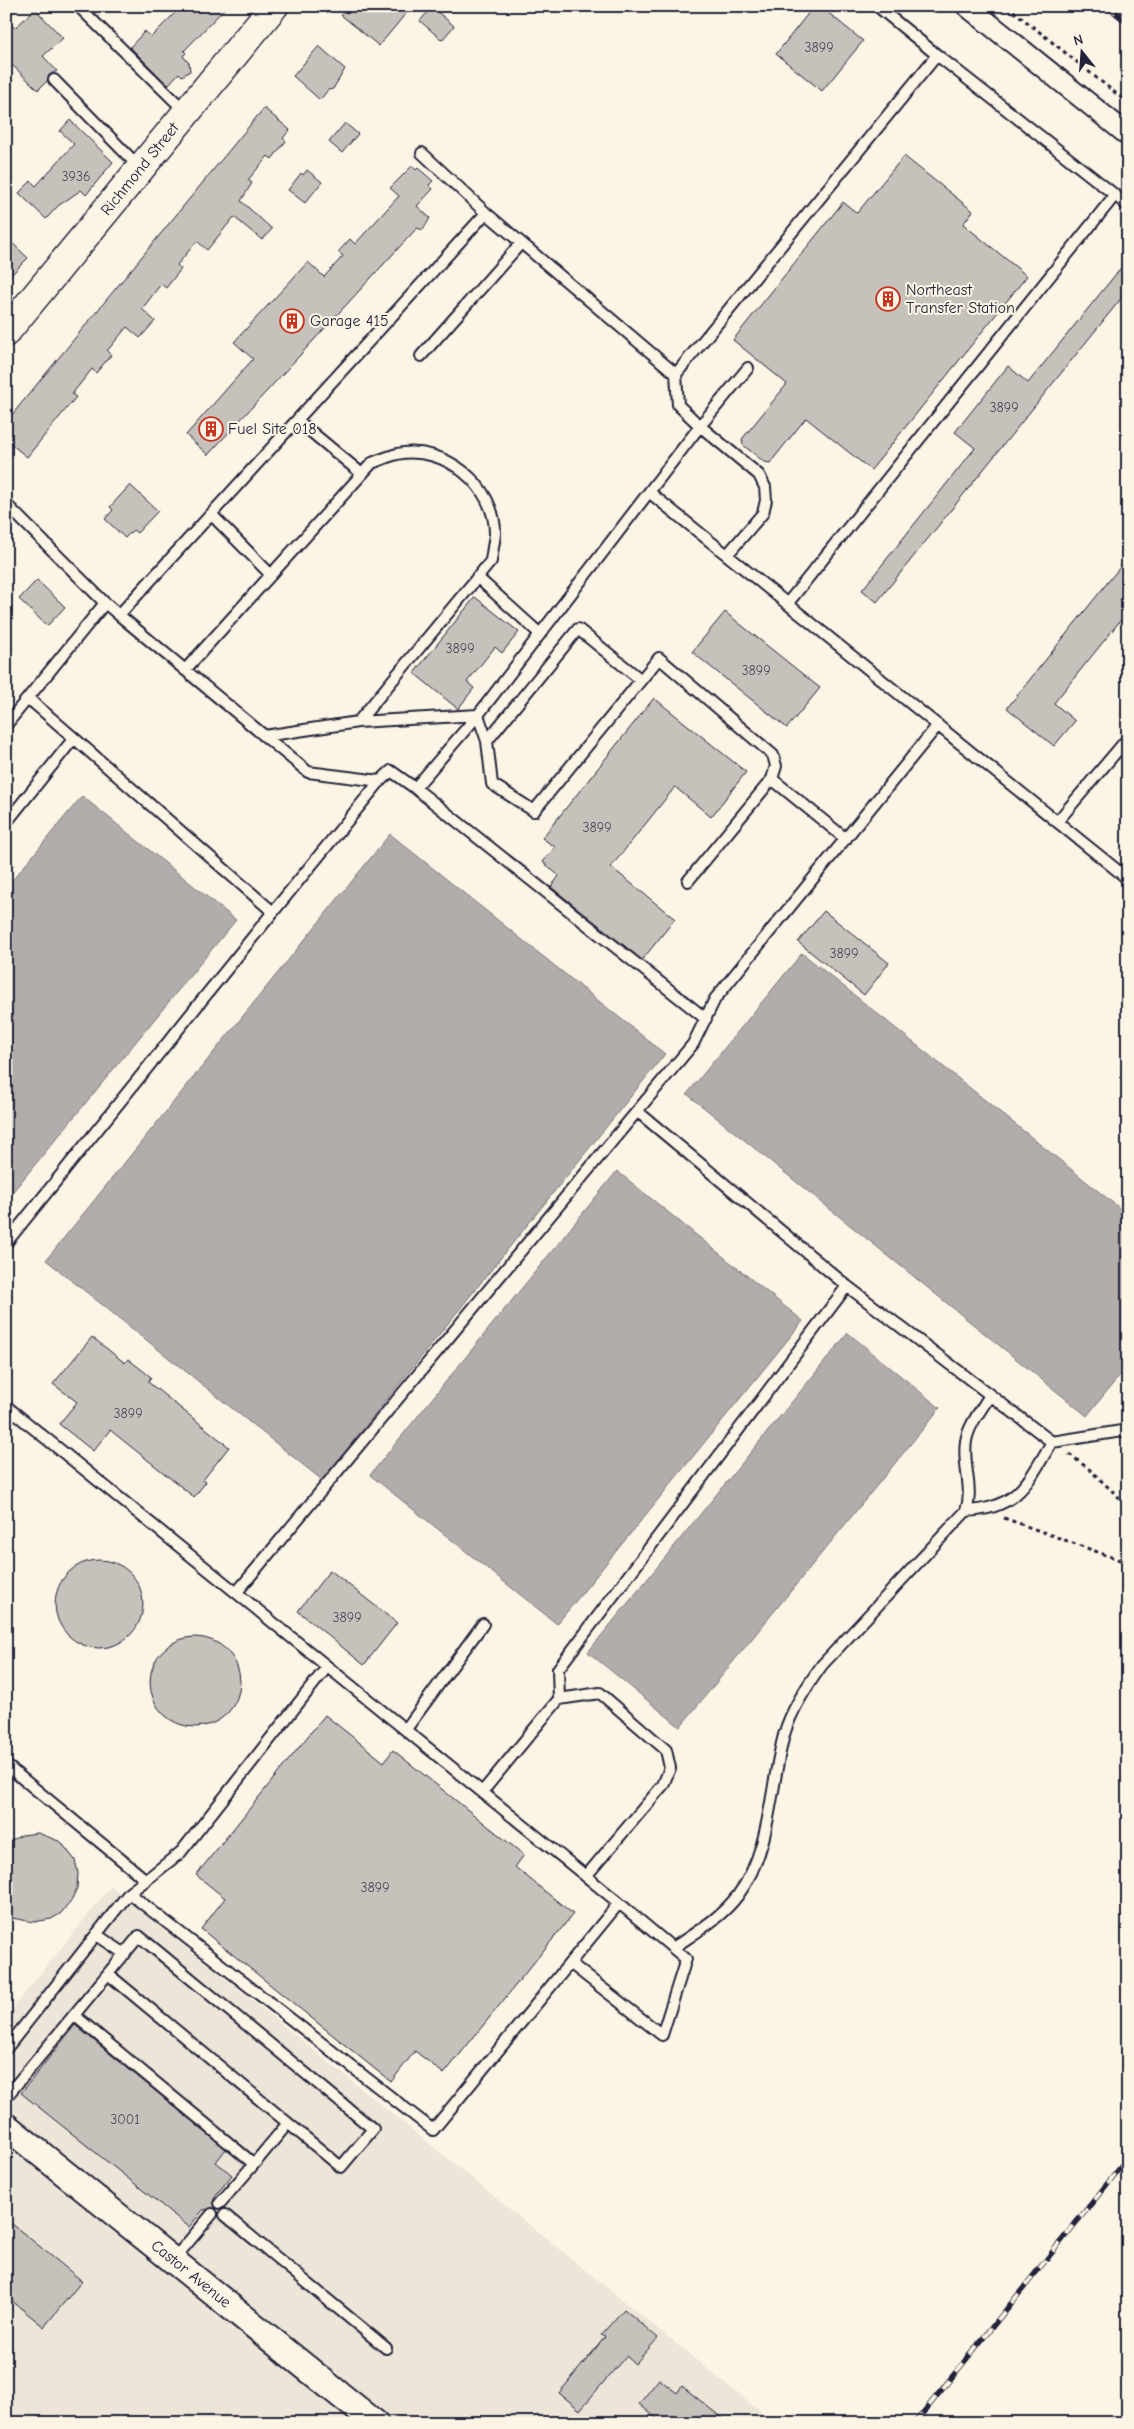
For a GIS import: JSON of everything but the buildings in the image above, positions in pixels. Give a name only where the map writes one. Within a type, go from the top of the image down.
[{"type":"main road","name":"Richmond Street","points":[[6,332],[274,6]]},
{"type":"street","points":[[967,6],[1128,135]]},
{"type":"street","name":"Castor Avenue","points":[[6,2126],[174,2259],[375,2423]]},
{"type":"lane","points":[[78,6],[187,112]]},
{"type":"lane","points":[[878,6],[1128,206]]},
{"type":"lane","points":[[727,555],[763,513],[766,500],[764,487],[759,475],[700,426],[678,405],[676,374],[937,55]]},
{"type":"lane","points":[[54,80],[141,168]]},
{"type":"lane","points":[[422,153],[486,214],[676,374]]},
{"type":"lane","points":[[787,604],[1115,195]]},
{"type":"lane","points":[[119,615],[486,214]]},
{"type":"lane","points":[[421,356],[521,243]]},
{"type":"lane","points":[[415,788],[478,715],[539,633],[700,426],[748,368]]},
{"type":"lane","points":[[297,420],[362,474]]},
{"type":"lane","points":[[185,670],[372,463],[398,454],[426,454],[453,463],[475,481],[489,505],[495,533],[490,561],[358,722]]},
{"type":"lane","points":[[649,492],[1128,879]]},
{"type":"lane","points":[[6,504],[105,603],[308,772],[380,781]]},
{"type":"lane","points":[[210,514],[270,575]]},
{"type":"lane","points":[[477,577],[539,633]]},
{"type":"lane","points":[[6,725],[105,603]]},
{"type":"lane","points":[[487,741],[578,629],[641,680]]},
{"type":"lane","points":[[478,715],[487,741],[492,784],[534,811],[659,658],[773,755],[776,766],[772,779],[688,881]]},
{"type":"lane","points":[[28,698],[274,912]]},
{"type":"lane","points":[[264,736],[358,722],[478,715]]},
{"type":"lane","points":[[236,1592],[693,1044],[715,999],[938,726]]},
{"type":"lane","points":[[6,823],[74,738]]},
{"type":"lane","points":[[1057,822],[1128,738]]},
{"type":"lane","points":[[6,1243],[380,781],[391,771],[706,1019]]},
{"type":"lane","points":[[772,779],[846,839]]},
{"type":"lane","points":[[637,1111],[847,1286],[1052,1442],[1128,1430]]},
{"type":"lane","points":[[484,1792],[559,1700],[558,1669],[847,1286]]},
{"type":"lane","points":[[673,1948],[724,1912],[739,1894],[750,1874],[765,1833],[784,1734],[804,1691],[822,1665],[966,1511],[969,1503],[969,1484],[965,1456],[966,1440],[971,1426],[990,1395]]},
{"type":"lane","points":[[6,1406],[587,1875],[686,1959],[662,2035],[570,1963]]},
{"type":"lane","points":[[966,1511],[981,1511],[1000,1505],[1016,1496],[1026,1484],[1052,1442]]},
{"type":"lane","points":[[406,1729],[483,1624]]},
{"type":"lane","points":[[6,2049],[129,1893],[181,1852],[328,1667]]},
{"type":"lane","points":[[559,1700],[600,1693],[666,1750],[669,1759],[668,1777],[663,1785],[587,1875]]},
{"type":"lane","points":[[6,1765],[146,1880]]},
{"type":"lane","points":[[129,1893],[433,2130],[619,1903]]},
{"type":"lane","points":[[97,1935],[124,1954]]},
{"type":"lane","points":[[6,2097],[139,1936],[373,2129],[341,2167],[108,1974]]},
{"type":"lane","points":[[74,2015],[254,2164]]},
{"type":"lane","points":[[220,2203],[288,2123]]},
{"type":"lane","points":[[174,2259],[212,2214]]},
{"type":"lane","points":[[225,2215],[386,2348]]},
{"type":"path","points":[[1007,6],[1128,103]]},
{"type":"path","points":[[1052,1442],[1089,1469],[1128,1506]]},
{"type":"path","points":[[981,1511],[1128,1563]]},
{"type":"shaded area","points":[[82,796],[236,920],[6,1200],[6,888]]},
{"type":"shaded area","points":[[390,834],[665,1054],[322,1480],[46,1260]]},
{"type":"shaded area","points":[[802,953],[1128,1215],[1128,1365],[1087,1416],[687,1094]]},
{"type":"shaded area","points":[[617,1171],[803,1321],[557,1624],[370,1475]]},
{"type":"shaded area","points":[[848,1333],[940,1408],[680,1727],[588,1652]]},
{"type":"shaded area","points":[[111,1886],[774,2423],[6,2423],[6,2017]]},
{"type":"railway","points":[[1107,6],[1128,23]]},
{"type":"railway","points":[[1124,6],[1128,9]]},
{"type":"railway","points":[[915,2423],[1128,2158]]},
{"type":"place","name":"Northeast Transfer Station","points":[[888,299]]},
{"type":"place","name":"Garage 415","points":[[292,321]]},
{"type":"place","name":"Fuel Site 018","points":[[211,429]]}]
